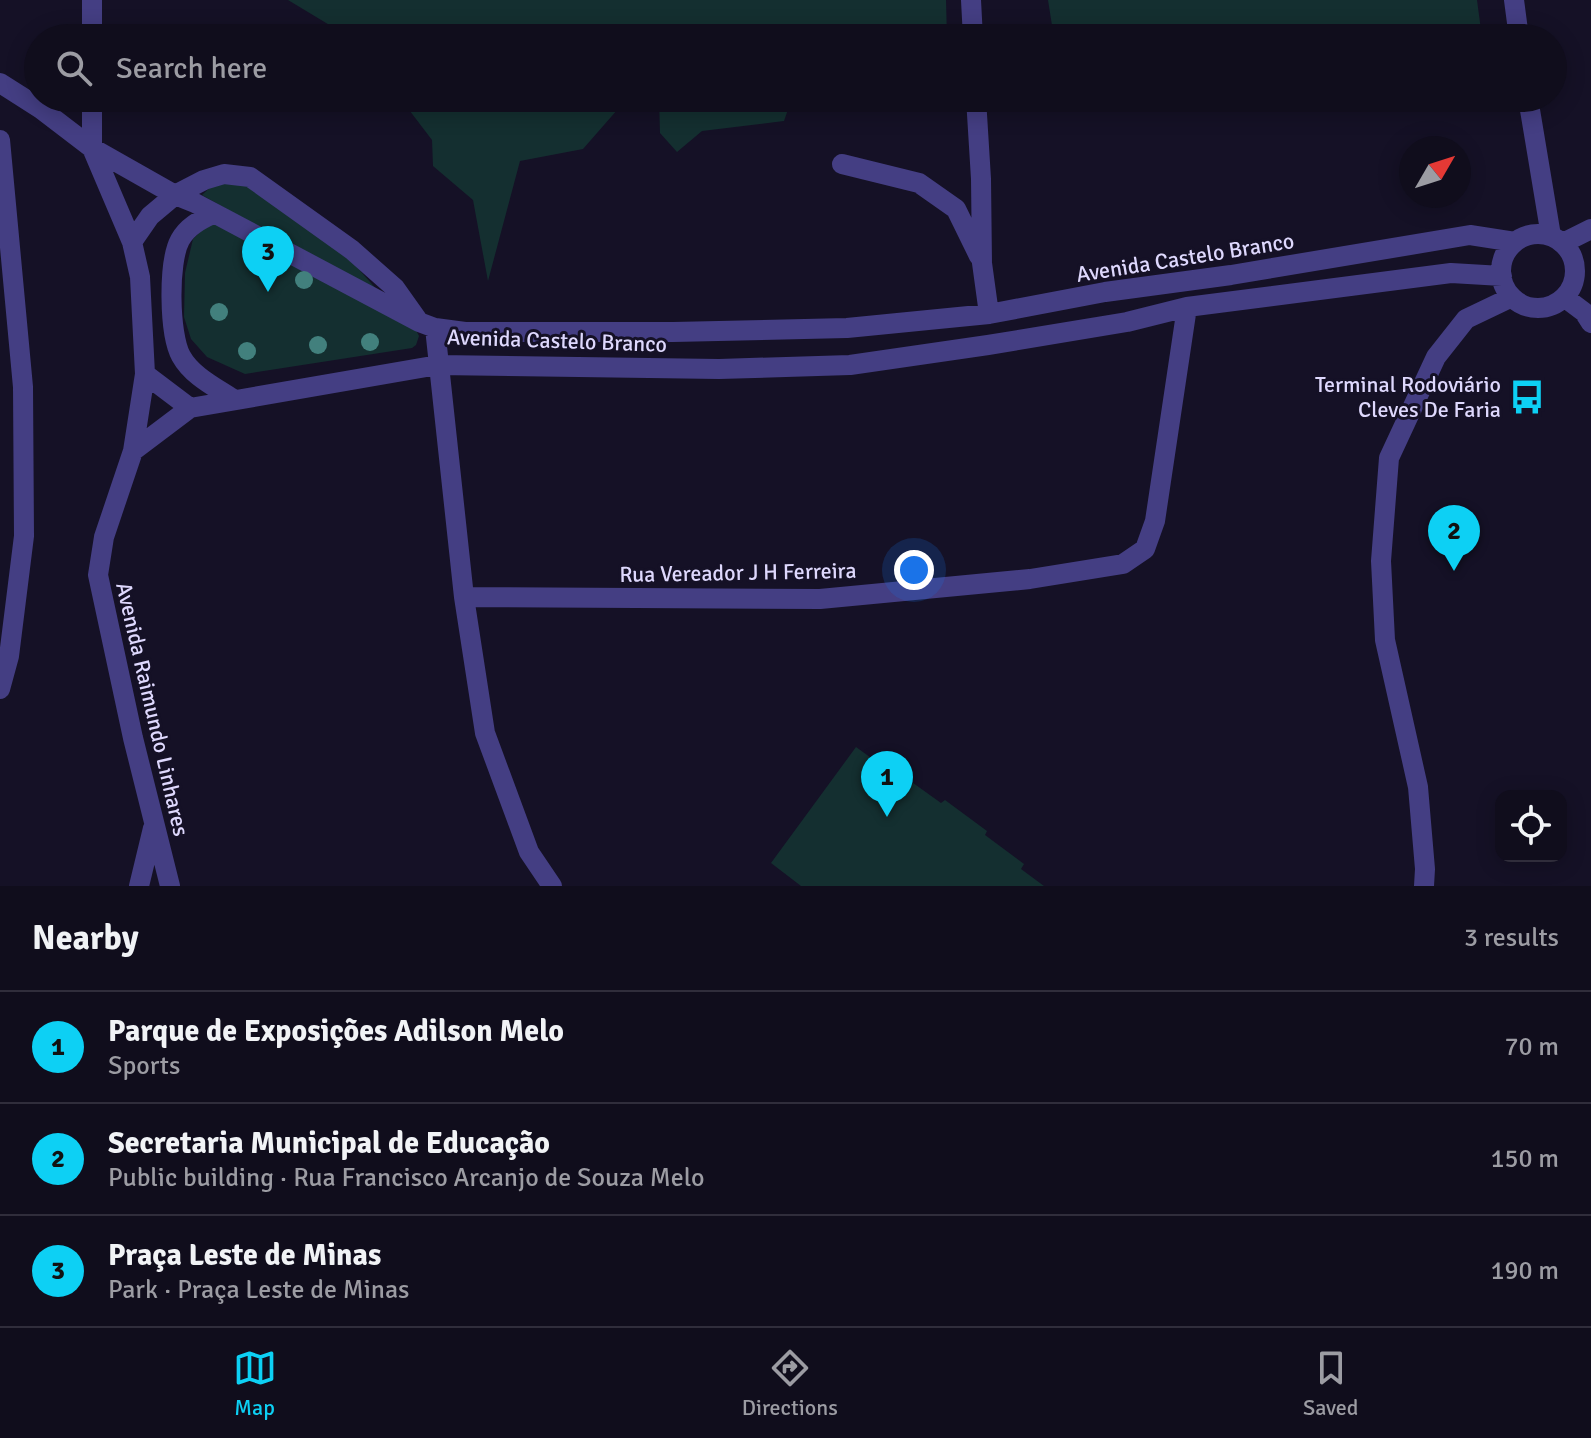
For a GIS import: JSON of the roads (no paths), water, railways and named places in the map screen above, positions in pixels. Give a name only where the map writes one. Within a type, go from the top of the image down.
[{"type":"street","points":[[92,0],[92,24]]},
{"type":"street","points":[[971,0],[972,24]]},
{"type":"street","points":[[1514,0],[1517,24]]},
{"type":"street","points":[[0,83],[24,98]]},
{"type":"street","points":[[45,112],[92,148],[175,195],[427,325]]},
{"type":"street","points":[[92,112],[92,148]]},
{"type":"street","points":[[977,112],[982,263],[989,314]]},
{"type":"street","points":[[1531,112],[1557,240]]},
{"type":"street","points":[[0,140],[23,387],[24,521],[9,656],[0,689]]},
{"type":"street","name":"Avenida Raimundo Linhares","points":[[92,148],[132,242],[140,277],[145,374],[133,451],[104,537],[98,575],[133,738],[170,886]]},
{"type":"street","points":[[842,164],[919,183],[956,209],[982,263]]},
{"type":"street","points":[[132,242],[150,216],[175,195],[224,174],[250,177],[352,250],[395,288],[427,325]]},
{"type":"street","points":[[213,214],[194,223],[180,241],[172,268],[173,332],[180,355],[192,371],[233,399]]},
{"type":"street","points":[[1557,240],[1591,229]]},
{"type":"street","points":[[1539,234],[1557,240],[1571,253],[1575,265],[1575,277],[1564,297],[1544,307],[1533,307],[1512,297],[1502,276],[1506,251],[1526,235],[1539,234]]},
{"type":"street","name":"Avenida Castelo Branco","points":[[1502,276],[1451,273],[1187,307],[1081,330],[850,365],[719,369],[438,365],[427,325],[465,332],[847,328],[989,314],[1105,292],[1231,275],[1470,235],[1515,242]]},
{"type":"street","points":[[1424,886],[1418,787],[1385,640],[1381,561],[1389,458],[1436,357],[1466,319],[1512,297]]},
{"type":"street","points":[[1564,297],[1584,312],[1591,323]]},
{"type":"street","name":"Rua Vereador J H Ferreira","points":[[464,597],[820,599],[1030,579],[1123,564],[1145,549],[1155,521],[1187,307]]},
{"type":"street","points":[[133,451],[190,408],[438,365],[464,597],[485,733],[529,852],[552,886]]},
{"type":"street","points":[[145,374],[190,408]]},
{"type":"street","points":[[139,886],[154,824]]},
{"type":"place","name":"Praça Leste de Minas","points":[[268,292]]},
{"type":"place","name":"Terminal Rodoviário Cleves De Faria","points":[[1527,397]]},
{"type":"place","name":"Secretaria Municipal de Educação","points":[[1454,571]]},
{"type":"place","name":"Parque de Exposições Adilson Melo","points":[[887,817]]}]
